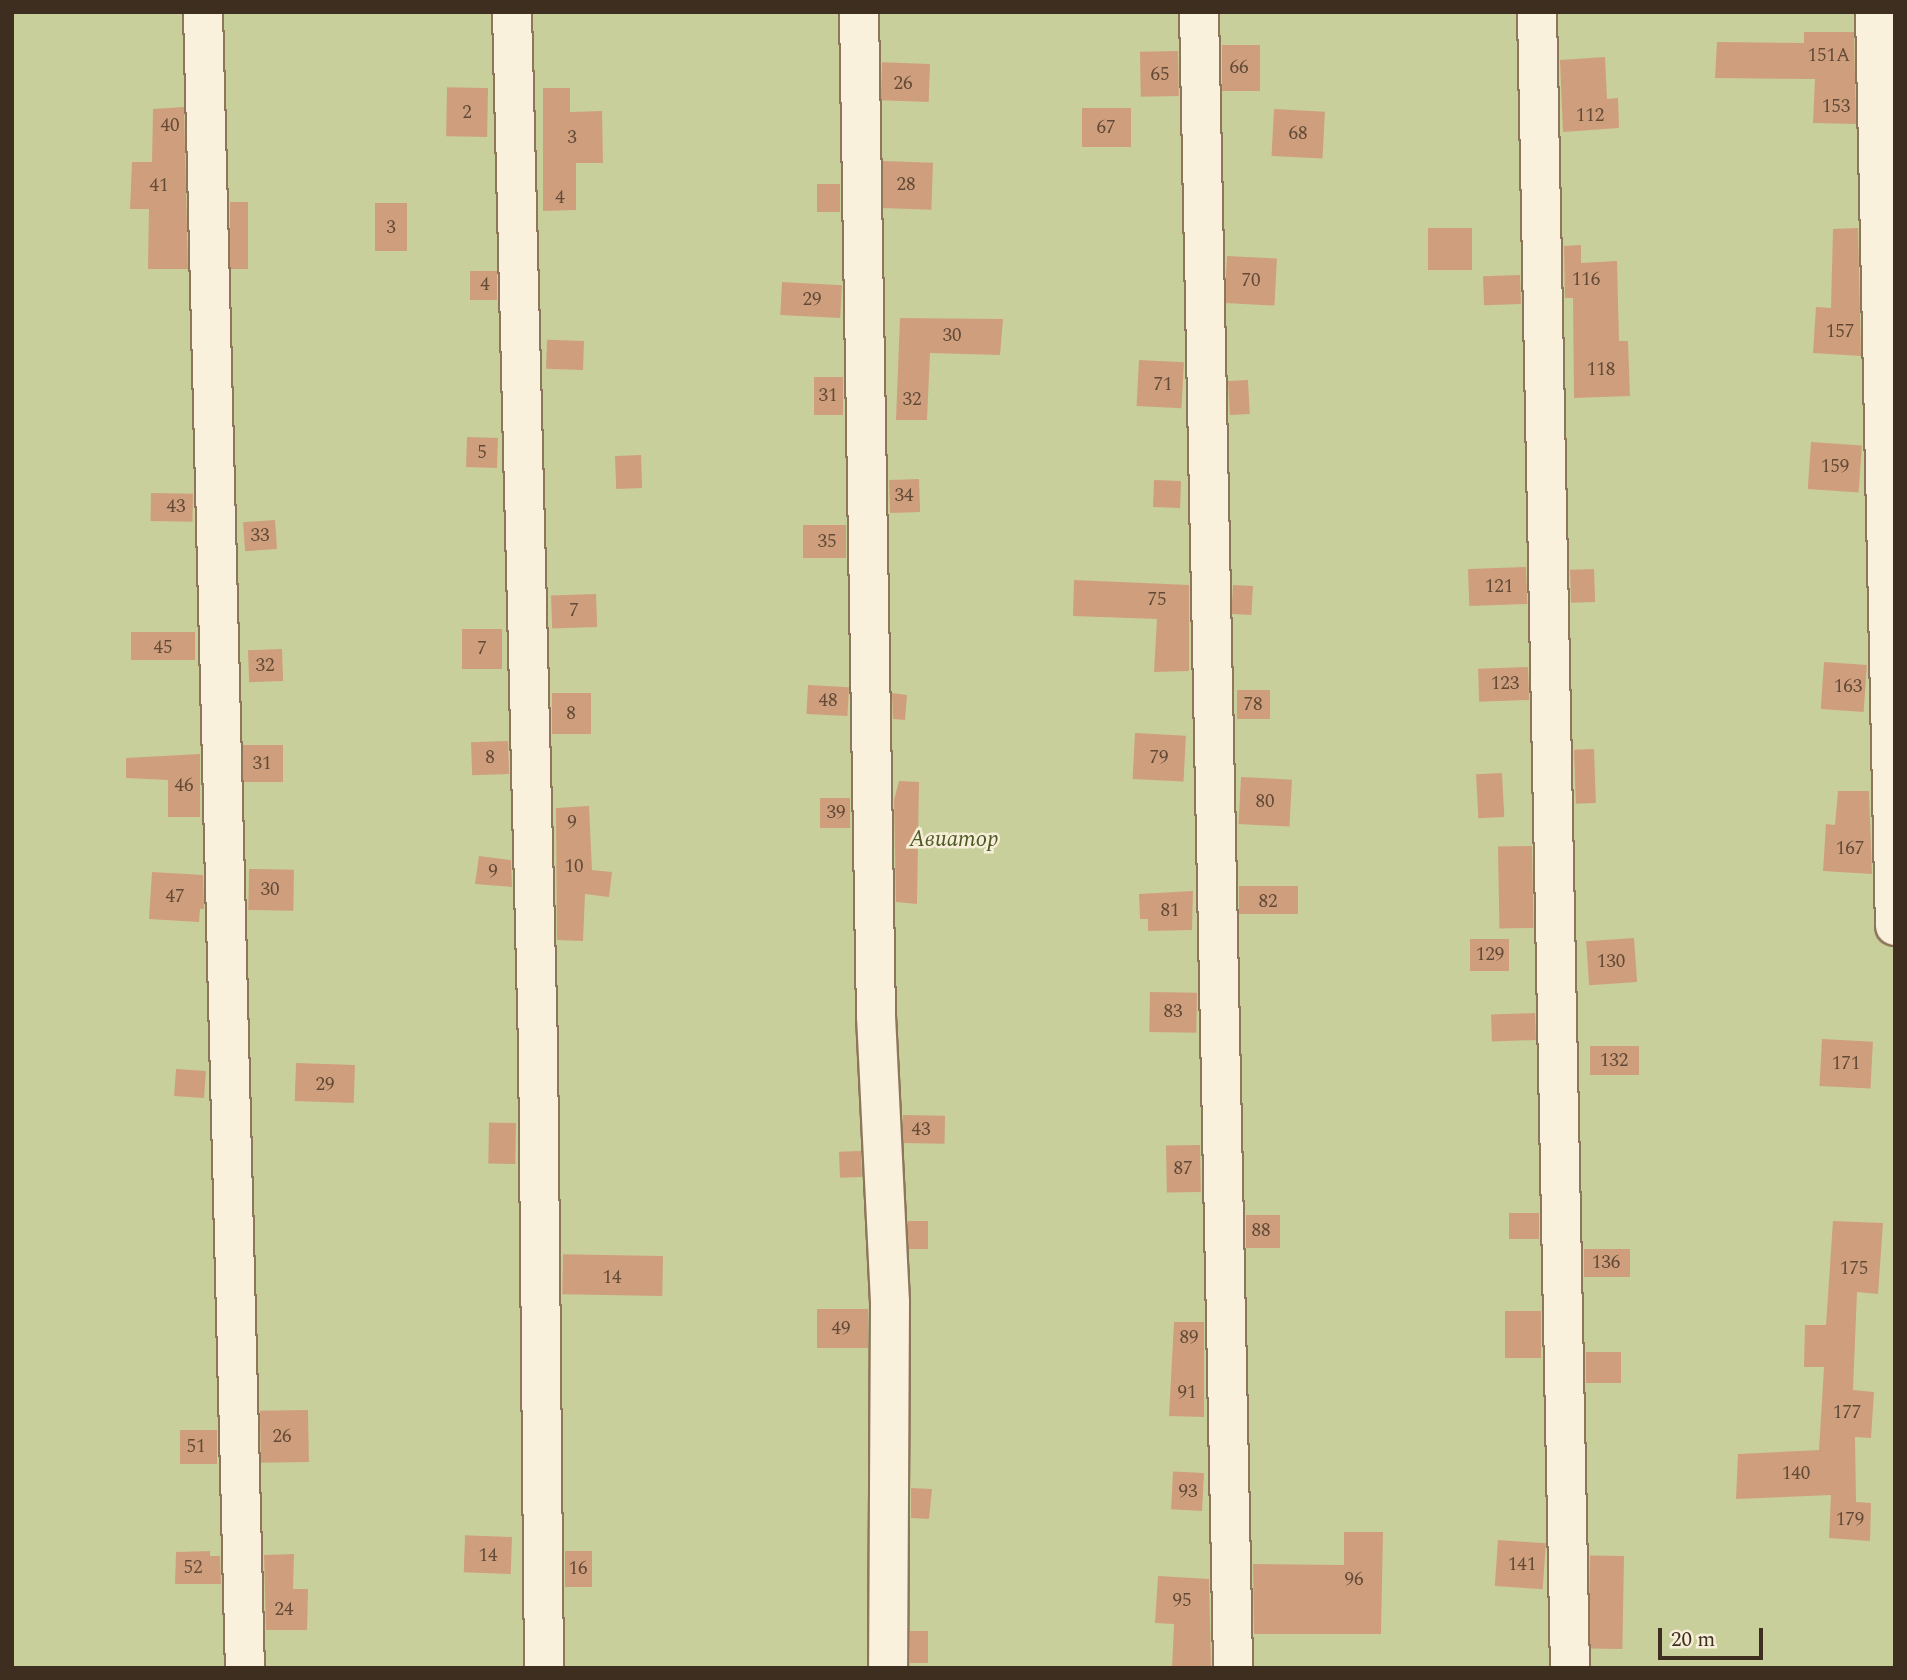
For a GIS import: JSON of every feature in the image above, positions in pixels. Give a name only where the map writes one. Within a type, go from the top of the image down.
[{"type":"street","points":[[203,12],[245,1668]]},
{"type":"street","points":[[512,12],[537,1016],[544,1668]]},
{"type":"street","points":[[859,12],[876,1002],[890,1302],[888,1668]]},
{"type":"street","points":[[1199,12],[1233,1668]]},
{"type":"street","points":[[1537,12],[1570,1668]]},
{"type":"street","points":[[1875,12],[1895,926]]},
{"type":"green space","name":"Авиатор","points":[[12,12],[1895,12],[1895,1668],[12,1668]]},
{"type":"building","points":[[1804,32],[1854,32],[1856,124],[1813,123],[1815,79],[1715,78],[1717,42],[1804,43]]},
{"type":"building","points":[[1222,45],[1260,45],[1260,91],[1222,91]]},
{"type":"building","points":[[1178,51],[1179,96],[1141,97],[1140,52]]},
{"type":"building","points":[[1605,57],[1607,99],[1618,98],[1619,128],[1563,132],[1560,60]]},
{"type":"building","points":[[882,62],[930,64],[929,102],[881,100]]},
{"type":"building","points":[[447,87],[488,88],[487,137],[446,136]]},
{"type":"building","points":[[543,88],[570,88],[570,112],[602,111],[603,163],[576,163],[576,210],[543,211]]},
{"type":"building","points":[[184,107],[188,269],[148,269],[149,209],[130,209],[132,162],[152,162],[153,109]]},
{"type":"building","points":[[1082,108],[1131,108],[1131,147],[1082,147]]},
{"type":"building","points":[[1274,109],[1325,112],[1322,159],[1272,156]]},
{"type":"building","points":[[883,161],[933,163],[931,210],[881,208]]},
{"type":"building","points":[[817,184],[840,184],[840,212],[817,212]]},
{"type":"building","points":[[230,202],[248,202],[248,269],[230,269]]},
{"type":"building","points":[[375,203],[407,203],[407,251],[375,251]]},
{"type":"building","points":[[1428,228],[1472,228],[1472,270],[1428,270]]},
{"type":"building","points":[[1858,228],[1861,356],[1813,353],[1816,307],[1831,308],[1833,229]]},
{"type":"building","points":[[1581,245],[1581,263],[1617,261],[1619,341],[1628,341],[1630,396],[1574,398],[1573,298],[1565,298],[1564,246]]},
{"type":"building","points":[[1227,256],[1277,259],[1274,306],[1225,303]]},
{"type":"building","points":[[470,271],[497,271],[497,300],[470,300]]},
{"type":"building","points":[[1520,275],[1521,304],[1484,305],[1483,276]]},
{"type":"building","points":[[782,282],[842,285],[840,318],[780,315]]},
{"type":"building","points":[[900,318],[1003,319],[1000,355],[930,353],[927,420],[896,420]]},
{"type":"building","points":[[547,340],[584,341],[583,370],[546,369]]},
{"type":"building","points":[[1139,360],[1184,362],[1182,408],[1137,406]]},
{"type":"building","points":[[814,377],[843,377],[843,415],[814,415]]},
{"type":"building","points":[[1248,380],[1250,414],[1230,415],[1228,381]]},
{"type":"building","points":[[467,437],[498,438],[497,468],[466,467]]},
{"type":"building","points":[[1811,442],[1862,446],[1859,492],[1808,489]]},
{"type":"building","points":[[641,455],[642,488],[616,489],[615,456]]},
{"type":"building","points":[[919,479],[920,512],[890,513],[889,480]]},
{"type":"building","points":[[1154,480],[1181,481],[1180,508],[1153,507]]},
{"type":"building","points":[[151,493],[193,494],[193,522],[151,521]]},
{"type":"building","points":[[275,520],[277,549],[245,551],[243,522]]},
{"type":"building","points":[[803,525],[846,525],[846,558],[803,558]]},
{"type":"building","points":[[1526,567],[1527,604],[1469,606],[1468,569]]},
{"type":"building","points":[[1594,569],[1595,602],[1571,603],[1570,570]]},
{"type":"building","points":[[1074,580],[1189,585],[1189,671],[1154,672],[1157,619],[1073,616]]},
{"type":"building","points":[[1233,585],[1253,586],[1251,615],[1231,614]]},
{"type":"building","points":[[596,594],[597,627],[552,629],[551,596]]},
{"type":"building","points":[[462,629],[502,629],[502,669],[462,669]]},
{"type":"building","points":[[131,632],[195,632],[195,660],[131,660]]},
{"type":"building","points":[[282,649],[283,681],[249,682],[248,650]]},
{"type":"building","points":[[1824,662],[1867,665],[1864,712],[1821,709]]},
{"type":"building","points":[[1528,667],[1529,700],[1479,702],[1478,669]]},
{"type":"building","points":[[808,685],[849,687],[847,716],[806,714]]},
{"type":"building","points":[[1237,690],[1270,690],[1270,719],[1237,719]]},
{"type":"building","points":[[552,693],[591,693],[591,734],[552,734]]},
{"type":"building","points":[[892,693],[907,695],[905,720],[893,719]]},
{"type":"building","points":[[1135,733],[1186,736],[1184,782],[1133,779]]},
{"type":"building","points":[[508,741],[509,774],[472,775],[471,742]]},
{"type":"building","points":[[243,745],[283,745],[283,782],[243,782]]},
{"type":"building","points":[[1594,749],[1596,803],[1576,804],[1574,750]]},
{"type":"building","points":[[200,754],[200,817],[168,817],[168,780],[126,778],[126,758]]},
{"type":"building","points":[[1502,773],[1504,817],[1478,818],[1476,774]]},
{"type":"building","points":[[1241,777],[1292,780],[1289,827],[1239,824]]},
{"type":"building","points":[[899,781],[919,782],[917,904],[896,902],[894,800]]},
{"type":"building","points":[[1838,791],[1869,791],[1872,874],[1823,871],[1826,824],[1835,825]]},
{"type":"building","points":[[820,798],[850,798],[850,828],[820,828]]},
{"type":"building","points":[[589,806],[592,870],[612,872],[609,897],[585,894],[583,941],[557,940],[556,808]]},
{"type":"building","points":[[1532,846],[1533,928],[1499,929],[1498,847]]},
{"type":"building","points":[[479,856],[511,860],[512,887],[475,884]]},
{"type":"building","points":[[249,869],[294,870],[293,911],[248,910]]},
{"type":"building","points":[[152,872],[203,875],[204,909],[200,909],[199,922],[149,919]]},
{"type":"building","points":[[1239,886],[1298,886],[1298,914],[1239,914]]},
{"type":"building","points":[[1193,891],[1192,930],[1148,931],[1148,919],[1140,919],[1139,894]]},
{"type":"building","points":[[1634,938],[1637,982],[1589,985],[1586,941]]},
{"type":"building","points":[[1470,939],[1509,939],[1509,971],[1470,971]]},
{"type":"building","points":[[1150,992],[1197,993],[1196,1033],[1149,1032]]},
{"type":"building","points":[[1535,1013],[1536,1040],[1492,1042],[1491,1015]]},
{"type":"building","points":[[1822,1039],[1873,1042],[1870,1089],[1820,1086]]},
{"type":"building","points":[[1590,1046],[1639,1046],[1639,1075],[1590,1075]]},
{"type":"building","points":[[296,1063],[355,1065],[354,1103],[295,1101]]},
{"type":"building","points":[[176,1069],[206,1071],[204,1098],[174,1096]]},
{"type":"building","points":[[903,1115],[945,1116],[945,1144],[903,1143]]},
{"type":"building","points":[[489,1123],[516,1123],[515,1164],[488,1164]]},
{"type":"building","points":[[1200,1145],[1201,1192],[1167,1193],[1166,1146]]},
{"type":"building","points":[[861,1151],[862,1177],[840,1178],[839,1152]]},
{"type":"building","points":[[1509,1213],[1539,1213],[1539,1239],[1509,1239]]},
{"type":"building","points":[[1246,1215],[1280,1215],[1280,1248],[1246,1248]]},
{"type":"building","points":[[908,1221],[928,1221],[928,1249],[908,1249]]},
{"type":"building","points":[[1833,1221],[1883,1223],[1878,1294],[1857,1292],[1853,1390],[1874,1392],[1871,1438],[1855,1437],[1856,1502],[1871,1503],[1870,1541],[1829,1538],[1831,1495],[1736,1499],[1738,1454],[1819,1450],[1824,1367],[1804,1367],[1805,1325],[1826,1325]]},
{"type":"building","points":[[1584,1249],[1630,1249],[1630,1277],[1584,1277]]},
{"type":"building","points":[[563,1254],[663,1256],[662,1296],[562,1294]]},
{"type":"building","points":[[817,1309],[868,1309],[868,1348],[817,1348]]},
{"type":"building","points":[[1505,1311],[1541,1311],[1541,1358],[1505,1358]]},
{"type":"building","points":[[1174,1322],[1204,1322],[1204,1417],[1169,1416]]},
{"type":"building","points":[[1586,1352],[1621,1352],[1621,1383],[1586,1383]]},
{"type":"building","points":[[308,1410],[309,1462],[261,1463],[260,1411]]},
{"type":"building","points":[[180,1430],[217,1430],[217,1464],[180,1464]]},
{"type":"building","points":[[1173,1471],[1204,1473],[1202,1511],[1171,1509]]},
{"type":"building","points":[[911,1488],[932,1489],[929,1519],[911,1518]]},
{"type":"building","points":[[1344,1532],[1383,1532],[1381,1634],[1254,1634],[1253,1564],[1344,1565]]},
{"type":"building","points":[[465,1535],[512,1537],[511,1574],[464,1572]]},
{"type":"building","points":[[1498,1540],[1546,1543],[1543,1589],[1495,1586]]},
{"type":"building","points":[[210,1551],[210,1556],[220,1556],[221,1584],[175,1584],[176,1552]]},
{"type":"building","points":[[565,1551],[592,1551],[592,1587],[565,1587]]},
{"type":"building","points":[[294,1554],[293,1589],[308,1589],[307,1630],[266,1630],[264,1555]]},
{"type":"building","points":[[1590,1555],[1624,1556],[1622,1649],[1588,1648]]},
{"type":"building","points":[[1158,1576],[1209,1579],[1211,1668],[1172,1668],[1174,1624],[1155,1623]]},
{"type":"building","points":[[910,1631],[928,1631],[928,1663],[910,1663]]}]
